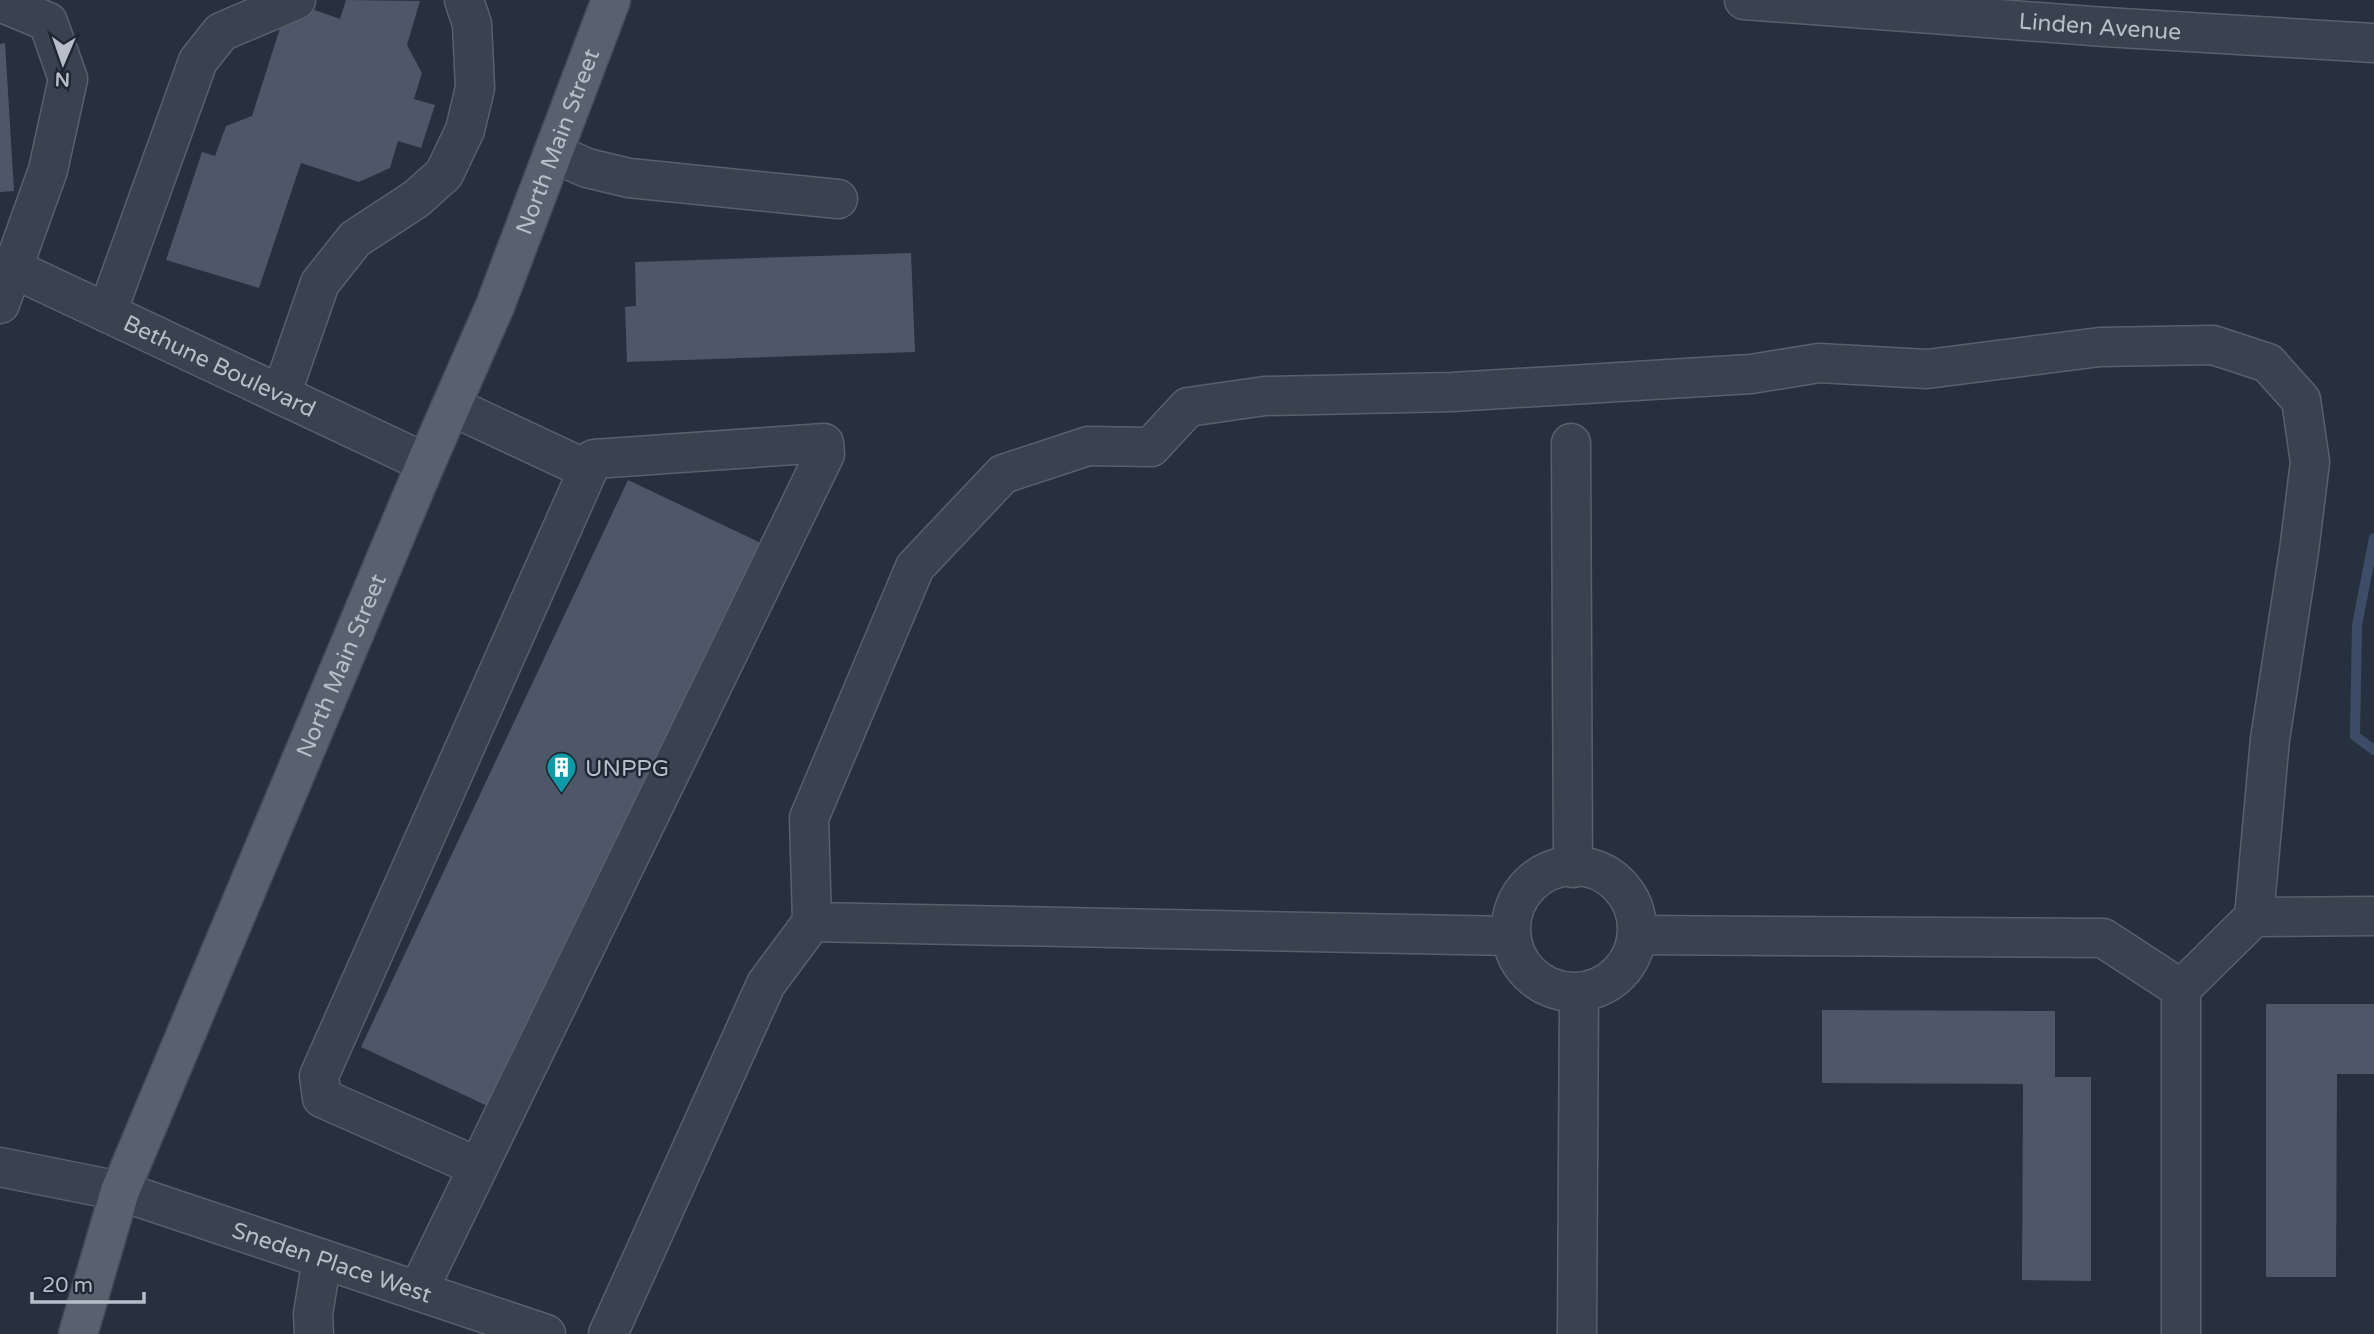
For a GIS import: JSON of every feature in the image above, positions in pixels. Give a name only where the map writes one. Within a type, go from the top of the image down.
[{"type":"main road","name":"North Main Street","points":[[78,1334],[120,1191],[426,463],[495,306],[611,0]]},
{"type":"street","points":[[107,313],[198,61],[221,33],[296,0]]},
{"type":"street","points":[[281,395],[320,283],[355,239],[416,199],[444,174],[465,130],[475,88],[472,24],[464,0]]},
{"type":"street","name":"Linden Avenue","points":[[1744,0],[2106,13],[2374,43]]},
{"type":"street","points":[[0,2],[48,22],[68,79],[48,170],[6,267],[0,304]]},
{"type":"street","points":[[553,153],[587,167],[629,178],[838,199]]},
{"type":"street","name":"Bethune Boulevard","points":[[6,267],[426,463]]},
{"type":"street","points":[[608,1334],[766,984],[811,922],[809,818],[915,568],[1003,474],[1088,446],[1151,447],[1188,407],[1265,396],[1452,392],[1751,374],[1819,363],[1927,369],[2100,347],[2213,345],[2267,363],[2301,400],[2310,462],[2270,739],[2254,917],[2181,989],[2181,1334]]},
{"type":"street","points":[[451,406],[588,470]]},
{"type":"street","points":[[418,1291],[825,454],[824,443],[594,459],[588,470],[319,1076],[322,1098],[478,1167]]},
{"type":"street","points":[[1571,443],[1573,868]]},
{"type":"street","points":[[1560,867],[1573,868],[1599,870],[1616,881],[1628,897],[1636,915],[1637,935],[1631,956],[1619,974],[1600,987],[1579,992],[1557,990],[1538,981],[1522,966],[1512,946],[1510,924],[1516,903],[1526,887],[1542,874],[1560,867]]},
{"type":"street","points":[[2254,917],[2374,916]]},
{"type":"street","points":[[811,922],[1511,936]]},
{"type":"street","points":[[1637,935],[2103,938],[2181,989]]},
{"type":"street","points":[[1577,1334],[1579,992]]},
{"type":"street","points":[[0,1167],[120,1191]]},
{"type":"street","name":"Sneden Place West","points":[[120,1191],[418,1291],[503,1327],[546,1334]]},
{"type":"street","points":[[314,1334],[313,1314],[322,1259]]},
{"type":"building","points":[[346,0],[420,1],[407,45],[422,73],[414,99],[435,105],[421,148],[398,141],[390,168],[359,182],[301,163],[259,288],[166,260],[202,152],[215,156],[226,126],[252,116],[281,25],[315,10],[340,19]]},
{"type":"building","points":[[5,43],[14,191],[0,192],[0,44]]},
{"type":"building","points":[[911,253],[915,352],[627,362],[625,307],[636,306],[635,262]]},
{"type":"building","name":"UNPPG","points":[[628,480],[763,544],[496,1110],[361,1047]]},
{"type":"building","points":[[2266,1004],[2374,1004],[2374,1074],[2337,1074],[2336,1277],[2266,1277]]},
{"type":"building","points":[[1822,1010],[2055,1011],[2055,1077],[2091,1077],[2091,1281],[2022,1280],[2023,1084],[1822,1083]]},
{"type":"waterway","points":[[2374,538],[2357,625],[2355,736],[2374,750]]},
{"type":"place","name":"UNPPG","points":[[562,795]]}]
